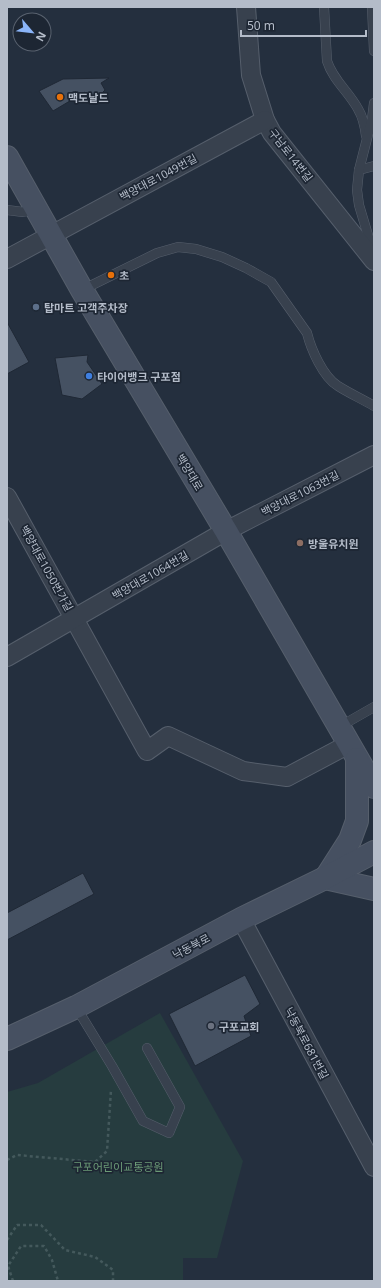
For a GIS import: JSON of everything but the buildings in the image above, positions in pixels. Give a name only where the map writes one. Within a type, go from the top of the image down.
[{"type":"main road","name":"백양대로","points":[[7,157],[82,290],[355,747],[374,787]]},
{"type":"main road","points":[[355,747],[358,821],[350,840],[325,878],[374,889]]},
{"type":"main road","name":"낙동북로","points":[[7,1039],[76,1007],[374,852]]},
{"type":"street","name":"구남로14번길","points":[[246,7],[251,75],[265,120],[272,133],[374,261]]},
{"type":"street","name":"백양대로1049번길","points":[[7,259],[265,120]]},
{"type":"street","name":"백양대로1063번길","points":[[226,531],[374,455]]},
{"type":"street","name":"백양대로1050번가길","points":[[7,497],[74,619]]},
{"type":"street","name":"백양대로1064번길","points":[[7,657],[226,531]]},
{"type":"street","points":[[74,619],[148,751],[168,736],[243,771],[287,777],[355,747]]},
{"type":"street","name":"낙동북로681번길","points":[[241,920],[374,1167]]},
{"type":"lane","points":[[324,7],[328,66],[333,76],[357,108],[364,125],[367,139]]},
{"type":"lane","points":[[372,7],[374,51]]},
{"type":"lane","points":[[374,103],[372,119],[359,170],[357,190],[359,205],[374,258]]},
{"type":"lane","points":[[359,170],[374,166]]},
{"type":"lane","points":[[7,210],[23,212],[36,209]]},
{"type":"lane","points":[[82,290],[157,252],[178,247],[196,249],[222,257],[272,282],[307,332],[309,342],[320,365],[331,380],[337,386],[374,406]]},
{"type":"lane","points":[[355,747],[374,707]]},
{"type":"lane","points":[[76,1007],[143,1121],[169,1132],[180,1107],[147,1048]]},
{"type":"path","points":[[7,1160],[17,1155],[95,1162],[108,1151],[112,1066]]},
{"type":"path","points":[[7,1240],[17,1225],[41,1225],[65,1250],[96,1257],[113,1270],[113,1281]]},
{"type":"path","points":[[13,1281],[8,1266],[21,1246],[44,1246],[52,1260],[58,1281]]},
{"type":"green space","name":"구포어린이교통공원","points":[[160,1013],[243,1161],[217,1258],[183,1258],[183,1281],[7,1281],[7,1092],[38,1083]]},
{"type":"place","name":"맥도날드","points":[[60,97]]},
{"type":"place","name":"초","points":[[111,275]]},
{"type":"place","name":"탑마트 고객주차장","points":[[36,307]]},
{"type":"place","name":"타이어뱅크 구포점","points":[[89,376]]},
{"type":"place","name":"방울유치원","points":[[300,543]]},
{"type":"place","name":"구포교회","points":[[211,1026]]}]
